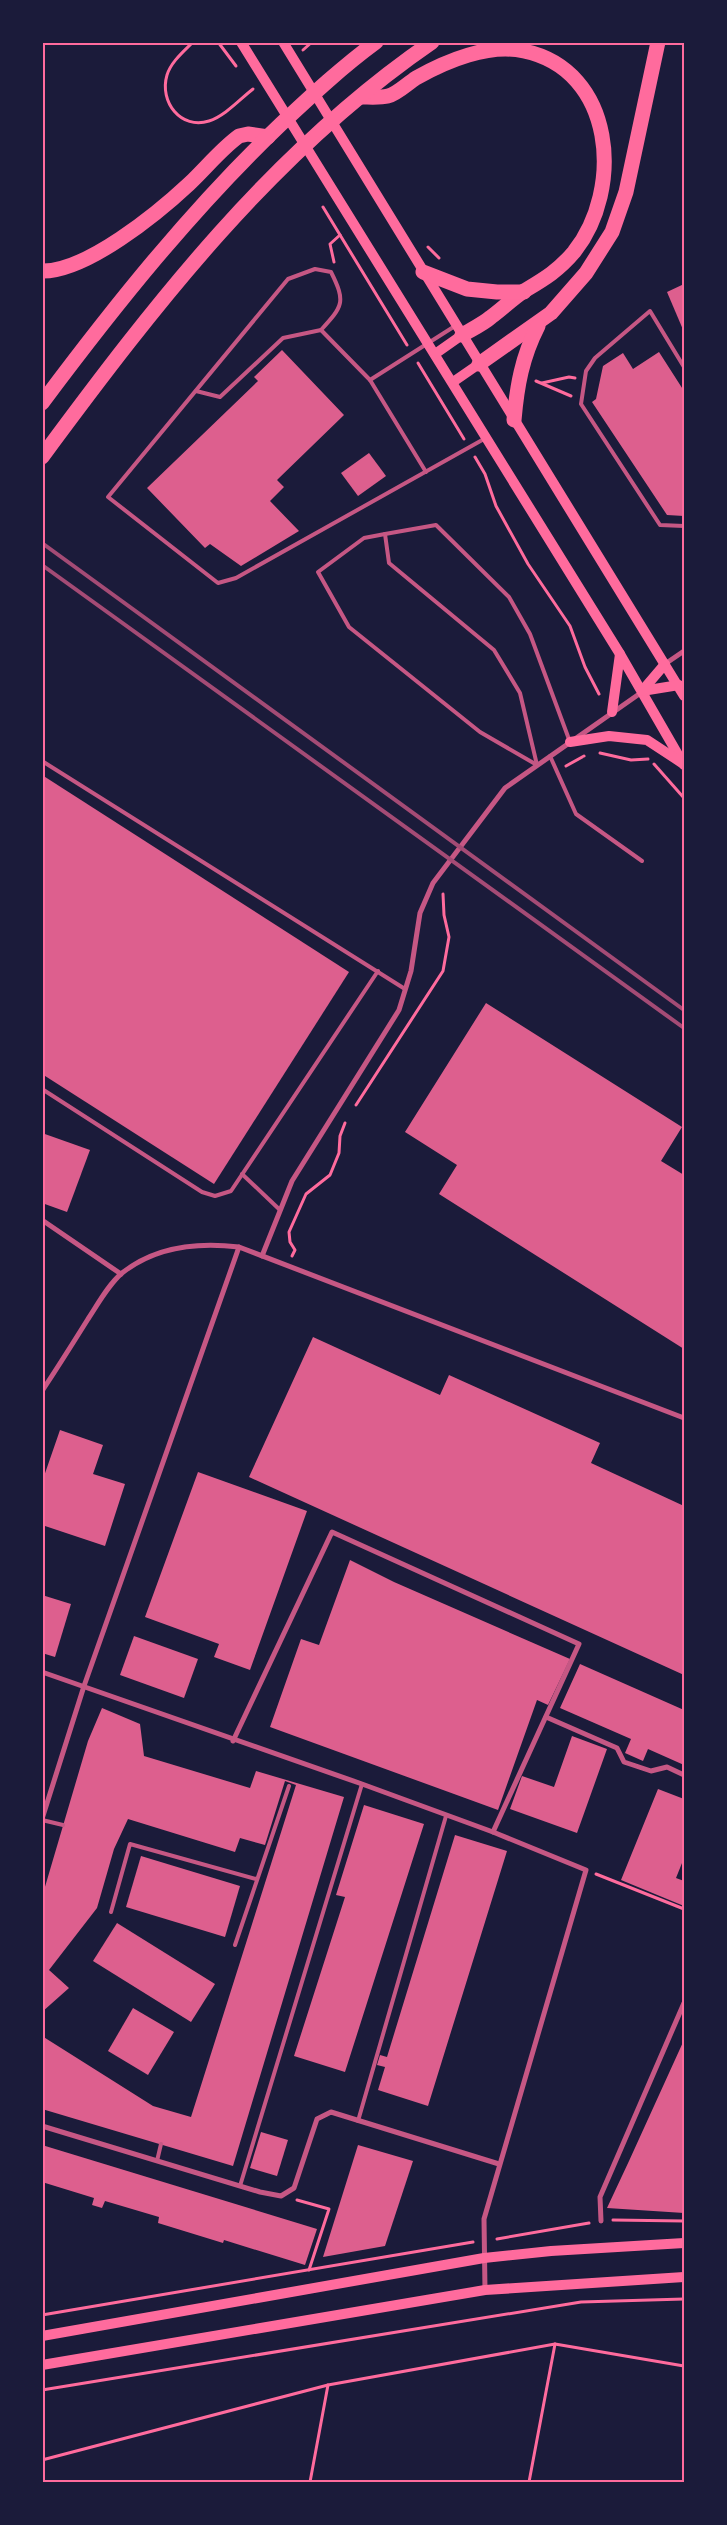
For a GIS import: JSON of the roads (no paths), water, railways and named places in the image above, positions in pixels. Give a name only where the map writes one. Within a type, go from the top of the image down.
[{"type":"highway","points":[[42,403],[148,266],[195,212],[268,137],[341,68],[376,42]]},
{"type":"highway","points":[[42,457],[162,299],[199,255],[270,178],[361,97],[432,42]]},
{"type":"highway","points":[[479,364],[541,321],[586,273],[615,226],[626,192],[658,42]]},
{"type":"highway","points":[[361,97],[388,96],[443,64],[484,51],[523,50],[542,57],[568,73],[585,90],[592,103],[603,137],[604,178],[591,222],[575,250],[557,270],[542,282],[524,292],[490,319],[459,330]]},
{"type":"highway","points":[[42,271],[75,264],[114,244],[188,186],[239,136],[248,134],[268,137]]},
{"type":"highway","points":[[423,272],[467,289],[524,292]]},
{"type":"highway","points":[[514,420],[519,371],[528,345],[541,321]]},
{"type":"main road","points":[[241,42],[620,654],[683,764]]},
{"type":"main road","points":[[283,42],[665,664],[682,682],[684,696]]},
{"type":"main road","points":[[435,354],[459,330]]},
{"type":"main road","points":[[453,382],[479,364]]},
{"type":"main road","points":[[612,712],[620,654]]},
{"type":"main road","points":[[642,691],[665,664]]},
{"type":"main road","points":[[642,691],[682,682]]},
{"type":"main road","points":[[570,742],[609,736],[647,740],[683,764]]},
{"type":"main road","points":[[42,2336],[484,2258],[684,2243]]},
{"type":"main road","points":[[42,2365],[485,2290],[684,2277]]},
{"type":"street","points":[[665,664],[684,651]]},
{"type":"street","points":[[262,1256],[292,1181],[399,1010],[410,971],[420,913],[433,883],[504,788],[642,691]]},
{"type":"street","points":[[42,1220],[121,1274]]},
{"type":"street","points":[[42,1391],[103,1296],[121,1274],[146,1258],[184,1246],[213,1244],[239,1247],[684,1418]]},
{"type":"street","points":[[42,1819],[84,1686],[239,1247]]},
{"type":"street","points":[[234,1741],[332,1532],[580,1644],[492,1832]]},
{"type":"street","points":[[42,1672],[234,1741],[362,1784],[492,1832],[586,1870],[484,2219],[485,2290]]},
{"type":"street","points":[[546,1717],[617,1748],[624,1762],[651,1771],[667,1768],[684,1775]]},
{"type":"street","points":[[601,2221],[600,2197],[684,2003]]},
{"type":"street","points":[[42,2126],[240,2186],[281,2196],[294,2188],[317,2119],[331,2112],[358,2122],[499,2164]]},
{"type":"lane","points":[[196,391],[220,397],[283,338],[321,330],[339,311],[340,292],[331,272],[315,269],[288,279],[108,497],[218,583],[236,578],[486,438]]},
{"type":"lane","points":[[684,367],[650,311],[595,358],[586,371],[581,404],[660,525],[684,526]]},
{"type":"lane","points":[[321,330],[370,380],[426,472]]},
{"type":"lane","points":[[370,380],[428,342],[459,330]]},
{"type":"lane","points":[[536,765],[480,732],[349,626],[318,572],[364,538],[436,525],[509,597],[530,634],[570,742]]},
{"type":"lane","points":[[385,534],[388,563],[494,650],[520,693],[536,765]]},
{"type":"lane","points":[[550,756],[576,814],[642,861]]},
{"type":"lane","points":[[42,761],[405,989]]},
{"type":"lane","points":[[42,1089],[202,1192],[215,1196],[231,1191],[378,971]]},
{"type":"lane","points":[[242,1174],[280,1210]]},
{"type":"lane","points":[[240,2186],[362,1784]]},
{"type":"lane","points":[[235,1945],[289,1786]]},
{"type":"lane","points":[[358,2122],[446,1816]]},
{"type":"lane","points":[[42,1819],[63,1825]]},
{"type":"lane","points":[[111,1912],[130,1844],[256,1879]]},
{"type":"lane","points":[[157,2161],[162,2144]]},
{"type":"railway","points":[[42,543],[684,1010]]},
{"type":"railway","points":[[42,565],[684,1028]]}]
